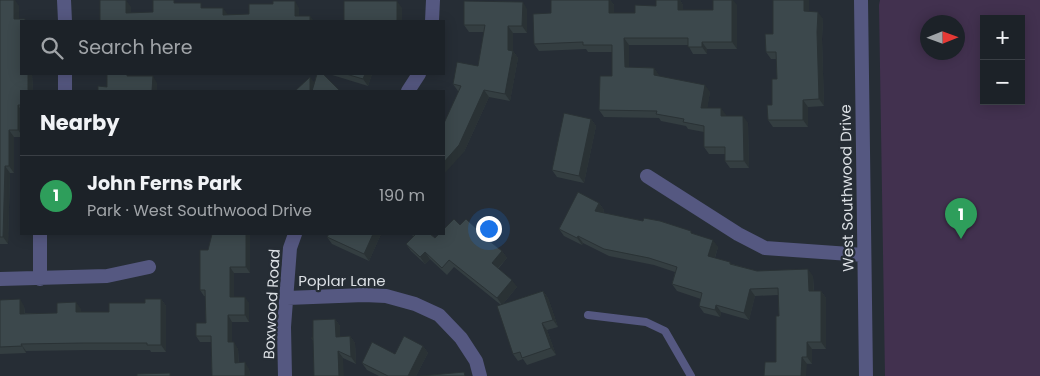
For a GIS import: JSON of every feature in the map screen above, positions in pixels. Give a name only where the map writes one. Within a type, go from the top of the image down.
[{"type":"street","points":[[64,0],[64,20]]},
{"type":"street","points":[[432,20],[434,0]]},
{"type":"street","name":"West Southwood Drive","points":[[861,0],[866,376]]},
{"type":"street","points":[[65,75],[65,90]]},
{"type":"street","points":[[409,90],[418,75]]},
{"type":"street","points":[[648,176],[738,234],[765,248],[864,255]]},
{"type":"street","points":[[40,235],[40,278]]},
{"type":"street","name":"Boxwood Road","points":[[285,376],[284,327],[290,248],[295,235]]},
{"type":"street","points":[[0,279],[107,276],[149,267]]},
{"type":"street","name":"Poplar Lane","points":[[287,298],[386,296],[415,304],[438,316],[461,338],[476,362],[480,376]]},
{"type":"lane","points":[[588,314],[646,322],[666,331],[691,376]]},
{"type":"shaded area","points":[[880,0],[1040,0],[1040,376],[885,376]]},
{"type":"building","points":[[0,0],[14,0],[14,19],[25,19],[20,20],[20,75],[28,75],[28,90],[20,90],[18,130],[9,130],[9,166],[5,166],[3,237],[0,237]]},
{"type":"building","points":[[100,0],[126,0],[126,13],[153,12],[153,0],[174,0],[174,3],[201,3],[201,8],[223,8],[223,15],[249,14],[249,4],[273,4],[273,1],[295,1],[295,16],[310,16],[310,20],[100,20]]},
{"type":"building","points":[[551,0],[609,0],[609,13],[635,13],[635,5],[656,6],[656,0],[678,0],[678,10],[713,10],[713,0],[732,0],[732,42],[702,42],[702,47],[688,47],[688,38],[624,38],[625,67],[654,68],[654,75],[705,85],[701,108],[721,108],[721,116],[743,116],[744,161],[725,161],[725,147],[704,147],[704,126],[683,122],[684,119],[656,114],[657,111],[599,110],[600,76],[612,76],[612,45],[583,45],[583,42],[534,44],[533,14],[551,13]]},
{"type":"building","points":[[773,0],[804,0],[804,11],[818,12],[819,99],[803,100],[803,120],[768,120],[767,105],[772,105],[772,79],[777,79],[776,52],[766,52],[765,34],[773,34]]},
{"type":"building","points":[[344,1],[397,1],[397,20],[344,20]]},
{"type":"building","points":[[464,1],[523,2],[522,26],[508,26],[508,50],[513,51],[505,94],[484,90],[459,145],[445,161],[445,121],[461,86],[453,84],[457,62],[478,66],[485,25],[464,25]]},
{"type":"building","points":[[107,75],[153,76],[152,90],[98,90],[98,86],[107,87]]},
{"type":"building","points":[[317,75],[324,75],[339,90],[312,90]]},
{"type":"building","points":[[349,75],[365,75],[363,79]]},
{"type":"building","points":[[310,77],[310,90],[296,90]]},
{"type":"building","points":[[564,113],[591,119],[579,176],[552,170]]},
{"type":"building","points":[[578,192],[599,203],[595,211],[643,221],[644,218],[660,221],[713,240],[708,256],[730,262],[730,264],[757,271],[808,269],[809,291],[821,291],[821,342],[807,342],[807,357],[802,357],[801,376],[764,376],[765,362],[776,362],[776,316],[779,316],[778,288],[750,289],[744,313],[716,305],[715,310],[699,306],[702,293],[672,284],[677,267],[649,258],[604,249],[559,229]]},
{"type":"building","points":[[454,219],[460,225],[466,219],[477,231],[502,251],[492,263],[512,280],[497,298],[449,260],[442,268],[425,252],[420,257],[406,244],[415,235],[431,235],[435,238],[438,235],[445,235],[445,228]]},
{"type":"building","points":[[212,235],[246,235],[246,267],[230,267],[230,297],[245,297],[245,315],[228,315],[228,342],[234,342],[235,363],[245,362],[245,376],[212,376],[211,336],[196,336],[196,323],[206,323],[205,290],[200,290],[200,250],[208,250]]},
{"type":"building","points":[[328,235],[373,235],[364,254],[327,237]]},
{"type":"building","points":[[543,291],[553,320],[542,323],[551,348],[522,358],[520,352],[513,354],[497,306]]},
{"type":"building","points":[[20,299],[20,314],[57,313],[57,303],[76,302],[76,312],[109,312],[109,303],[145,303],[145,299],[161,299],[161,345],[147,345],[147,343],[83,343],[21,344],[22,346],[0,347],[0,300]]},
{"type":"building","points":[[335,319],[336,337],[350,336],[351,357],[338,351],[339,376],[314,376],[313,320]]},
{"type":"building","points":[[404,336],[423,346],[408,376],[388,376],[362,363],[372,342],[395,354]]},
{"type":"building","points":[[464,372],[465,376],[420,376]]},
{"type":"building","points":[[170,373],[170,376],[137,376],[137,374]]},
{"type":"place","name":"John Ferns Park","points":[[961,239]]}]
